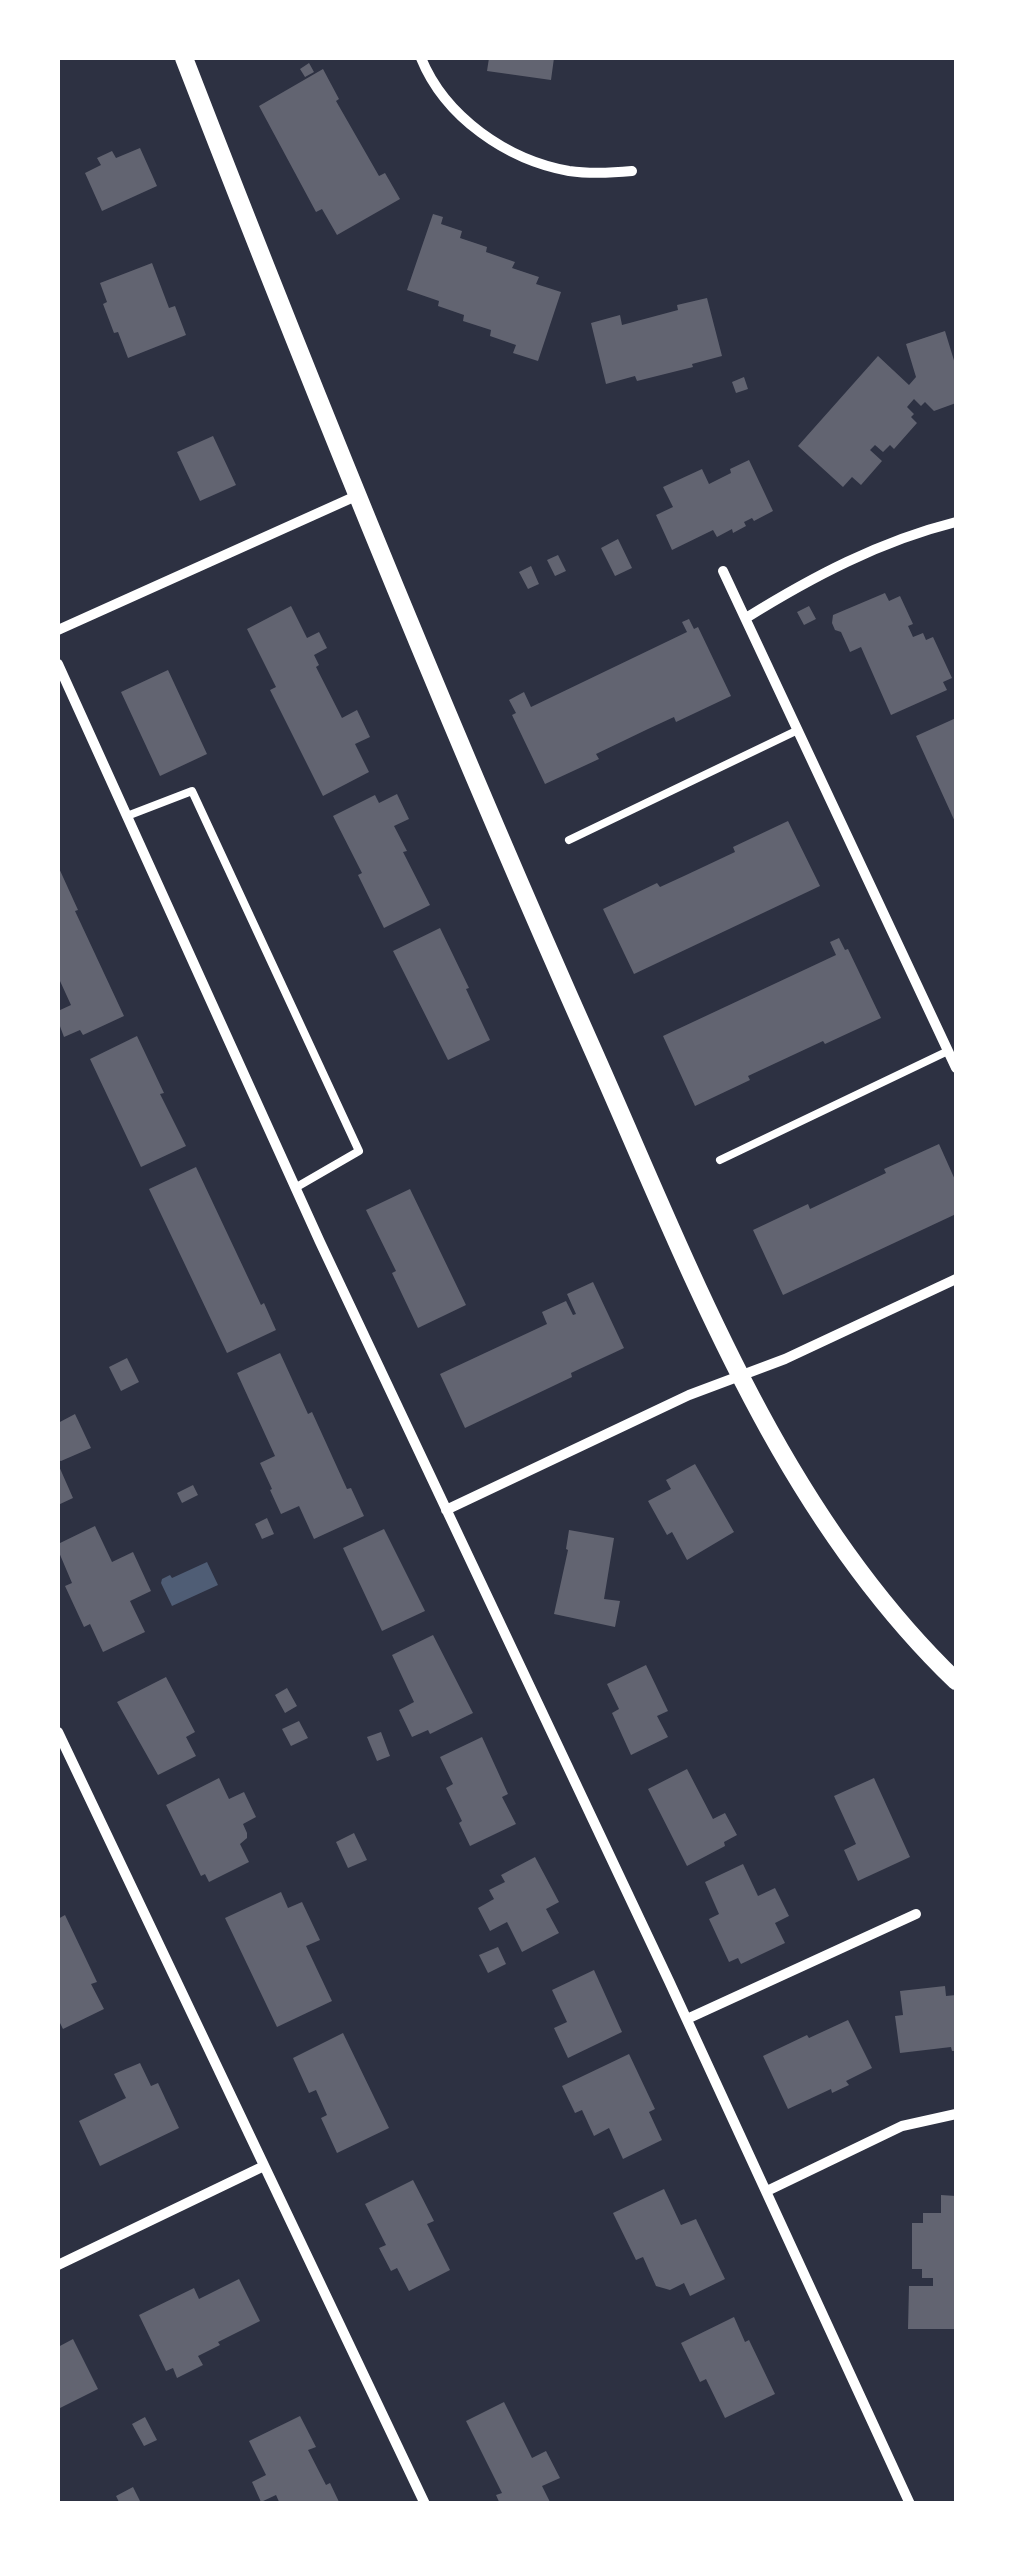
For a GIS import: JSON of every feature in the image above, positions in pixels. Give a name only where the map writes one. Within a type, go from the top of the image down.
[{"type":"street","points":[[184,58],[356,496],[560,977],[741,1376],[785,1460],[825,1524],[894,1614],[956,1681]]},
{"type":"street","points":[[420,58],[448,102],[477,130],[506,149],[537,163],[571,171],[632,171]]},
{"type":"street","points":[[58,630],[356,496]]},
{"type":"street","points":[[746,618],[804,582],[866,552],[956,522]]},
{"type":"street","points":[[723,571],[956,1068]]},
{"type":"street","points":[[58,664],[295,1188],[687,2019],[910,2504]]},
{"type":"street","points":[[446,1510],[688,1395],[784,1359],[956,1279]]},
{"type":"street","points":[[58,1732],[425,2504]]},
{"type":"street","points":[[687,2019],[916,1914]]},
{"type":"street","points":[[767,2191],[902,2126],[956,2114]]},
{"type":"street","points":[[58,2265],[264,2166]]},
{"type":"lane","points":[[570,840],[798,730]]},
{"type":"lane","points":[[127,816],[192,791],[359,1151],[295,1188]]},
{"type":"lane","points":[[720,1160],[948,1051]]},
{"type":"water","points":[[207,1562],[218,1585],[172,1606],[162,1579]]},
{"type":"building","points":[[489,58],[554,58],[551,80],[487,71]]},
{"type":"building","points":[[309,63],[314,72],[305,77],[300,69]]},
{"type":"building","points":[[323,69],[339,99],[336,101],[379,176],[385,173],[400,199],[337,235],[322,209],[316,212],[259,106]]},
{"type":"building","points":[[140,148],[157,186],[102,211],[85,173],[101,165],[97,158],[112,151],[116,158]]},
{"type":"building","points":[[433,214],[443,217],[441,224],[462,231],[460,238],[487,247],[486,252],[515,262],[512,268],[539,277],[536,284],[561,292],[538,361],[513,353],[516,345],[490,336],[491,330],[463,321],[464,315],[438,306],[439,301],[407,290]]},
{"type":"building","points":[[152,263],[169,308],[175,306],[186,335],[128,358],[103,304],[107,302],[100,283]]},
{"type":"building","points":[[707,298],[722,356],[637,381],[635,376],[606,384],[591,323],[620,315],[622,325]]},
{"type":"building","points":[[945,331],[956,367],[956,403],[934,411],[925,402],[921,406],[914,399],[907,407],[917,423],[894,449],[890,445],[883,452],[875,445],[870,450],[882,461],[861,485],[852,477],[843,487],[798,446],[878,356],[909,385],[916,377],[906,344]]},
{"type":"building","points":[[744,377],[748,389],[736,393],[732,382]]},
{"type":"building","points":[[213,436],[236,485],[200,501],[177,452]]},
{"type":"building","points":[[749,460],[773,511],[744,522],[746,526],[733,533],[732,529],[717,537],[713,530],[672,550],[656,515],[673,507],[663,487],[702,469],[709,484]]},
{"type":"building","points":[[618,539],[632,568],[615,576],[601,548]]},
{"type":"building","points":[[558,555],[566,571],[555,576],[547,560]]},
{"type":"building","points":[[531,566],[539,584],[528,589],[519,572]]},
{"type":"building","points":[[885,593],[889,601],[900,596],[913,624],[908,626],[913,637],[923,633],[926,640],[933,637],[952,678],[943,682],[947,690],[891,715],[861,647],[850,652],[832,623],[833,615]]},
{"type":"building","points":[[291,606],[307,638],[319,632],[327,648],[314,655],[319,665],[316,667],[342,718],[357,710],[370,737],[355,744],[369,772],[323,796],[270,690],[276,687],[247,629]]},
{"type":"building","points":[[809,606],[816,619],[804,625],[797,612]]},
{"type":"building","points":[[689,619],[694,629],[698,627],[731,696],[676,722],[674,717],[648,729],[596,754],[599,759],[545,784],[512,715],[516,713],[509,700],[524,692],[531,707],[687,632],[682,622]]},
{"type":"building","points":[[168,670],[207,754],[160,776],[121,692]]},
{"type":"building","points":[[956,718],[956,824],[916,736]]},
{"type":"building","points":[[397,794],[409,819],[394,826],[430,905],[384,928],[333,816],[375,795],[379,803]]},
{"type":"building","points":[[788,821],[820,886],[634,974],[603,909],[735,852],[733,847]]},
{"type":"building","points":[[58,866],[124,1016],[83,1035],[80,1030],[64,1037],[58,1011],[71,1005],[58,982]]},
{"type":"building","points":[[440,928],[490,1040],[448,1060],[393,951]]},
{"type":"building","points":[[839,938],[881,1018],[748,1076],[750,1080],[695,1106],[663,1036],[836,955],[830,942]]},
{"type":"building","points":[[137,1036],[186,1146],[141,1167],[90,1059]]},
{"type":"building","points":[[939,1144],[956,1182],[956,1214],[783,1295],[753,1230],[808,1204],[810,1209]]},
{"type":"building","points":[[196,1167],[276,1330],[227,1353],[149,1189]]},
{"type":"building","points":[[410,1189],[466,1305],[418,1328],[366,1210]]},
{"type":"building","points":[[593,1282],[624,1348],[465,1428],[440,1374],[547,1324],[542,1312],[566,1301],[576,1314],[567,1294]]},
{"type":"building","points":[[280,1353],[308,1414],[312,1412],[347,1489],[351,1488],[364,1516],[314,1539],[299,1506],[281,1514],[260,1463],[275,1456],[237,1373]]},
{"type":"building","points":[[127,1358],[139,1382],[121,1391],[109,1367]]},
{"type":"building","points":[[75,1414],[91,1448],[58,1460],[58,1423]]},
{"type":"building","points":[[58,1464],[73,1498],[58,1505]]},
{"type":"building","points":[[695,1464],[734,1532],[687,1560],[648,1501],[671,1489],[666,1480]]},
{"type":"building","points":[[193,1485],[198,1495],[182,1503],[177,1493]]},
{"type":"building","points":[[267,1518],[274,1534],[262,1539],[255,1524]]},
{"type":"building","points":[[95,1526],[112,1562],[133,1552],[151,1591],[130,1601],[145,1632],[103,1652],[90,1624],[84,1627],[65,1586],[72,1583],[58,1550],[58,1544]]},
{"type":"building","points":[[384,1529],[425,1611],[382,1631],[343,1548]]},
{"type":"building","points":[[569,1530],[614,1538],[604,1599],[620,1601],[615,1627],[554,1614]]},
{"type":"building","points":[[433,1635],[473,1713],[430,1734],[428,1730],[412,1737],[399,1710],[414,1702],[392,1655]]},
{"type":"building","points":[[646,1665],[668,1711],[657,1716],[668,1737],[631,1755],[612,1713],[619,1709],[607,1684]]},
{"type":"building","points":[[166,1677],[195,1732],[186,1737],[196,1756],[158,1775],[117,1702]]},
{"type":"building","points":[[287,1688],[297,1706],[285,1713],[275,1695]]},
{"type":"building","points":[[299,1721],[308,1738],[291,1746],[282,1729]]},
{"type":"building","points":[[381,1732],[390,1756],[377,1761],[367,1737]]},
{"type":"building","points":[[482,1737],[508,1794],[502,1797],[516,1824],[470,1846],[446,1788],[453,1784],[440,1757]]},
{"type":"building","points":[[687,1769],[713,1819],[725,1813],[737,1835],[724,1842],[725,1846],[687,1866],[648,1789]]},
{"type":"building","points":[[219,1778],[229,1799],[244,1792],[256,1817],[243,1824],[247,1838],[240,1844],[249,1862],[209,1882],[205,1874],[201,1876],[166,1805]]},
{"type":"building","points":[[874,1778],[910,1857],[858,1881],[844,1850],[856,1844],[834,1796]]},
{"type":"building","points":[[354,1833],[367,1860],[348,1868],[336,1842]]},
{"type":"building","points":[[535,1857],[559,1902],[546,1909],[559,1933],[522,1952],[507,1922],[490,1931],[478,1908],[494,1899],[489,1890],[505,1882],[501,1875]]},
{"type":"building","points":[[743,1864],[758,1896],[775,1888],[789,1916],[775,1923],[785,1943],[741,1964],[738,1958],[729,1962],[709,1919],[719,1914],[705,1882]]},
{"type":"building","points":[[281,1892],[288,1908],[302,1902],[320,1940],[306,1946],[332,2001],[277,2027],[225,1918]]},
{"type":"building","points":[[65,1915],[97,1982],[91,1984],[104,2009],[63,2029],[58,2019],[58,1919]]},
{"type":"building","points":[[498,1947],[506,1964],[488,1973],[479,1955]]},
{"type":"building","points":[[594,1970],[622,2032],[568,2058],[554,2028],[567,2022],[552,1990]]},
{"type":"building","points":[[945,1986],[946,1996],[956,1995],[956,2051],[951,2047],[900,2053],[895,2016],[903,2015],[900,1991]]},
{"type":"building","points":[[848,2020],[872,2068],[846,2081],[849,2085],[788,2109],[763,2056]]},
{"type":"building","points":[[343,2033],[389,2128],[337,2153],[321,2118],[327,2115],[316,2090],[309,2093],[293,2058]]},
{"type":"building","points":[[629,2054],[655,2109],[649,2112],[662,2140],[623,2159],[609,2128],[594,2136],[582,2110],[575,2113],[562,2086]]},
{"type":"building","points":[[140,2063],[151,2086],[158,2083],[179,2128],[100,2166],[79,2121],[126,2098],[114,2074]]},
{"type":"building","points":[[413,2180],[434,2221],[427,2224],[450,2270],[409,2291],[397,2268],[391,2271],[379,2248],[386,2245],[365,2204]]},
{"type":"building","points":[[664,2189],[681,2225],[696,2219],[725,2279],[690,2296],[684,2283],[670,2290],[656,2286],[643,2257],[636,2260],[613,2213]]},
{"type":"building","points":[[941,2195],[956,2196],[956,2329],[908,2329],[909,2286],[933,2286],[933,2278],[922,2278],[922,2269],[912,2269],[912,2223],[923,2223],[923,2213],[941,2213]]},
{"type":"building","points":[[239,2279],[260,2321],[198,2356],[203,2365],[177,2378],[173,2368],[166,2371],[139,2315],[194,2288],[199,2299]]},
{"type":"building","points":[[734,2317],[775,2394],[725,2418],[706,2379],[700,2382],[681,2343]]},
{"type":"building","points":[[73,2339],[98,2389],[58,2409],[58,2347]]},
{"type":"building","points":[[504,2402],[532,2458],[546,2451],[560,2478],[542,2486],[551,2504],[500,2504],[496,2495],[502,2493],[466,2421]]},
{"type":"building","points":[[300,2416],[316,2447],[308,2450],[340,2504],[280,2504],[276,2495],[261,2502],[252,2482],[266,2475],[249,2441]]},
{"type":"building","points":[[145,2417],[157,2440],[144,2446],[132,2424]]},
{"type":"building","points":[[133,2487],[141,2503],[120,2504],[116,2496]]}]
